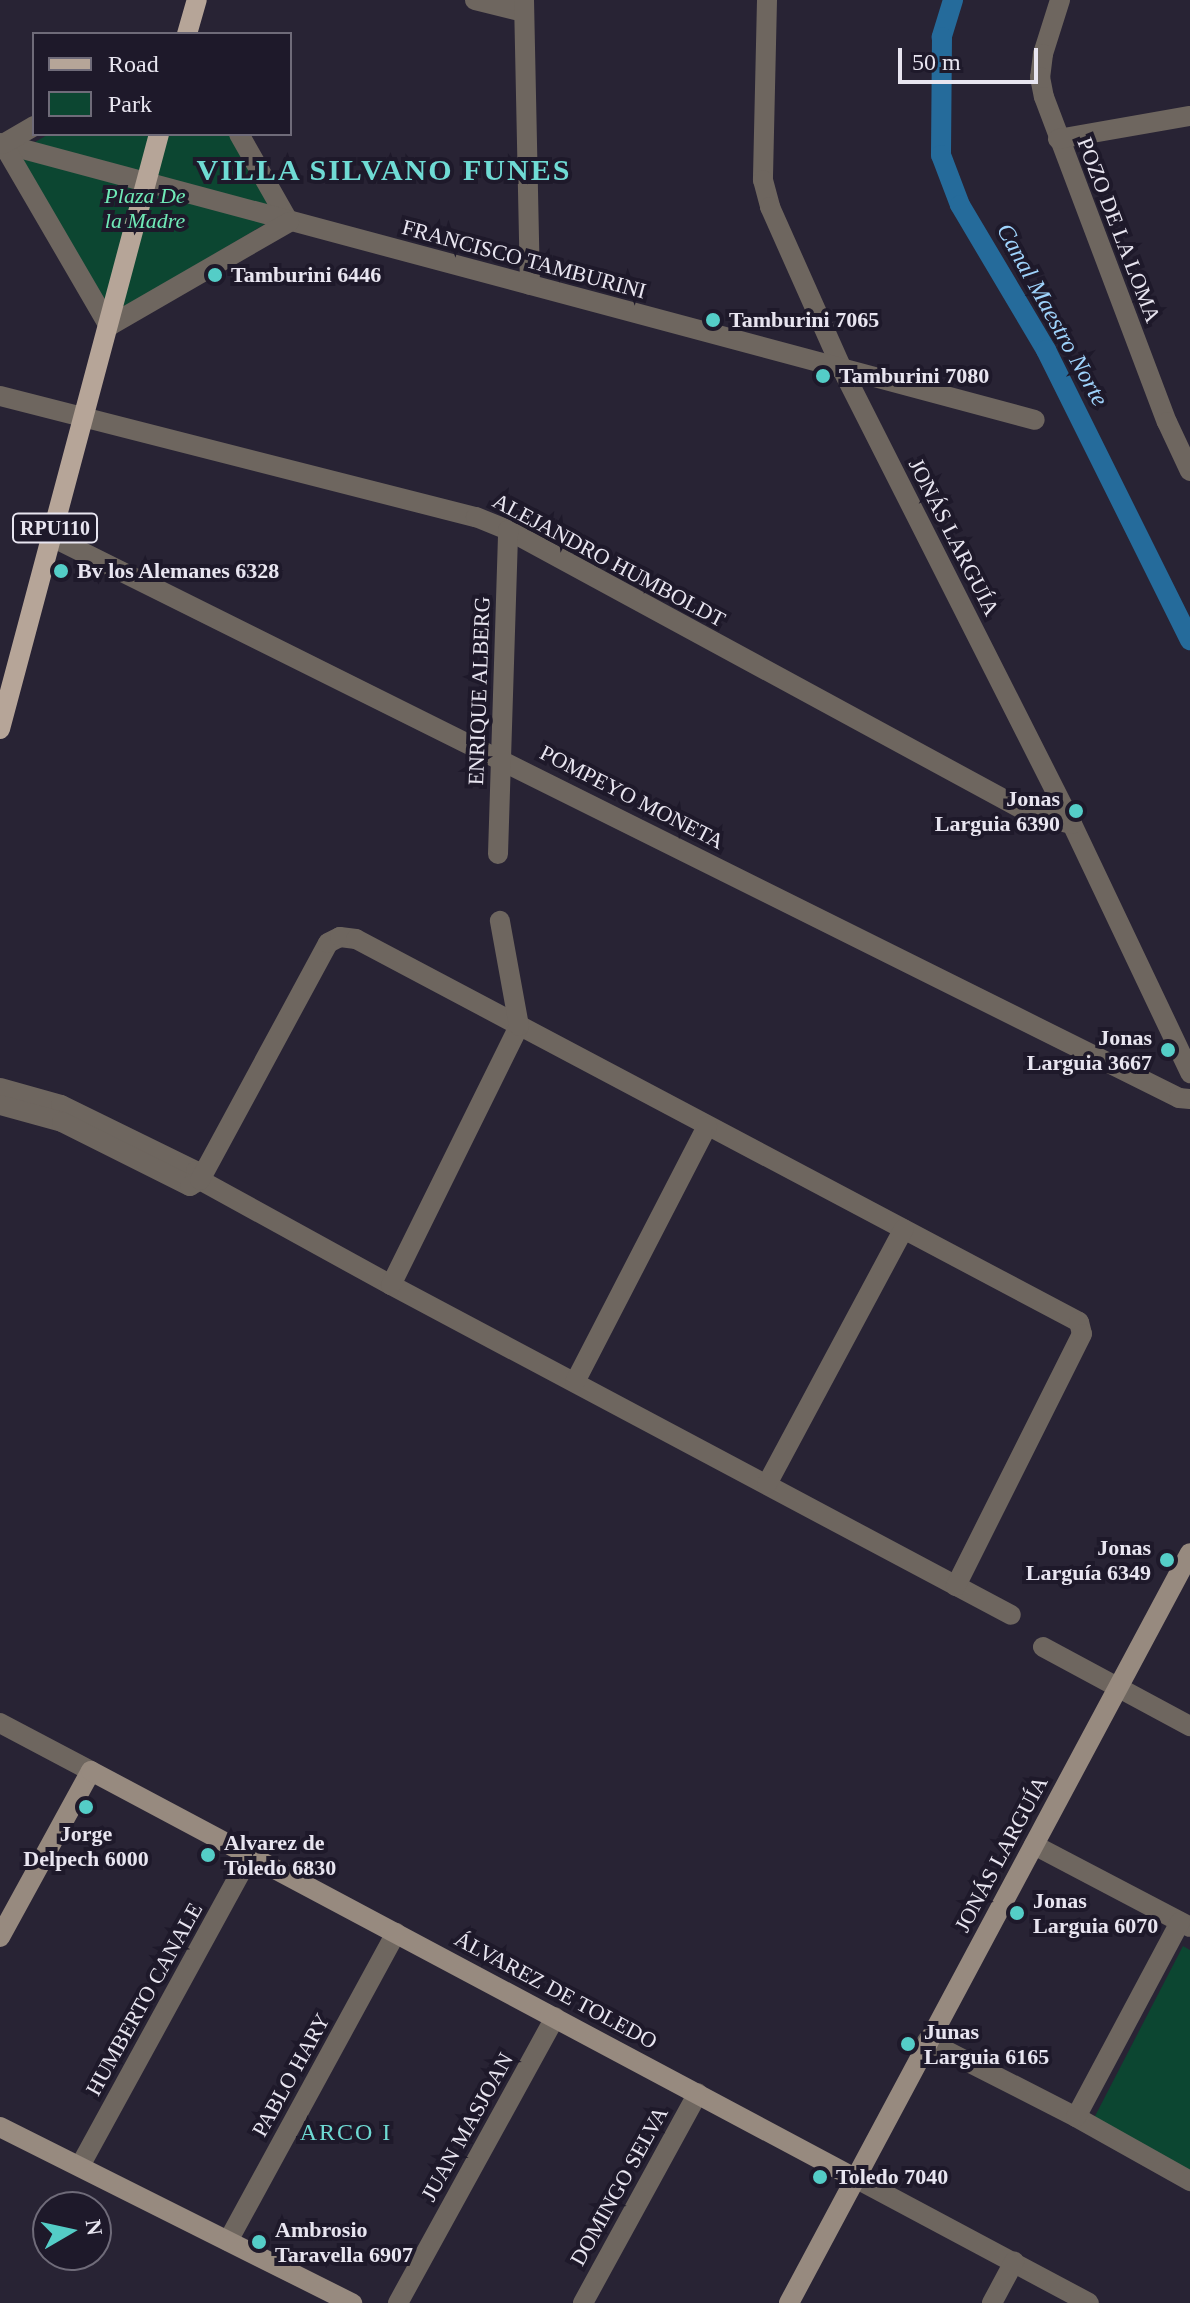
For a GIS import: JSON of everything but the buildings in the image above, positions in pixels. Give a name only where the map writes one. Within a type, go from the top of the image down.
[{"type":"main road","points":[[188,32],[197,0]]},
{"type":"main road","name":"RPU110","points":[[0,729],[158,136]]},
{"type":"main road","name":"JONÁS LARGUÍA","points":[[789,2303],[1190,1553]]},
{"type":"main road","points":[[0,1937],[91,1771]]},
{"type":"main road","name":"ÁLVAREZ DE TOLEDO","points":[[91,1771],[855,2178]]},
{"type":"main road","points":[[0,2127],[352,2303]]},
{"type":"street","points":[[475,0],[524,6],[530,285]]},
{"type":"street","name":"JONÁS LARGUÍA","points":[[767,0],[763,180],[770,207],[842,369],[1072,824],[1190,1073]]},
{"type":"street","name":"POZO DE LA LOMA","points":[[1060,0],[1043,54],[1040,77],[1058,139],[1184,446],[1190,471]]},
{"type":"street","points":[[1058,139],[1190,116]]},
{"type":"street","points":[[32,127],[2,143],[109,326],[289,222],[240,136]]},
{"type":"street","name":"FRANCISCO TAMBURINI","points":[[2,143],[1035,420]]},
{"type":"street","name":"ALEJANDRO HUMBOLDT","points":[[0,396],[84,420],[476,517],[508,530],[1033,815],[1072,824]]},
{"type":"street","name":"ENRIQUE ALBERG","points":[[498,854],[508,530]]},
{"type":"street","name":"POMPEYO MONETA","points":[[52,537],[1164,1091],[1190,1099]]},
{"type":"street","points":[[391,1285],[519,1026],[500,921]]},
{"type":"street","points":[[0,1105],[62,1122],[190,1186],[200,1180],[328,943],[340,937],[356,939],[1079,1322],[1082,1334],[956,1586]]},
{"type":"street","points":[[0,1088],[61,1105],[196,1171],[200,1180],[391,1285],[1011,1615]]},
{"type":"street","points":[[575,1382],[707,1126]]},
{"type":"street","points":[[767,1484],[904,1229]]},
{"type":"street","points":[[1043,1647],[1190,1726]]},
{"type":"street","name":"ÁLVAREZ DE TOLEDO","points":[[0,1723],[91,1771]]},
{"type":"street","points":[[1034,1845],[1185,1925],[1076,2117]]},
{"type":"street","name":"HUMBERTO CANALE","points":[[80,2166],[250,1855]]},
{"type":"street","name":"PABLO HARY","points":[[228,2241],[396,1933]]},
{"type":"street","name":"JUAN MASJOAN","points":[[398,2303],[555,2017]]},
{"type":"street","points":[[927,2041],[1076,2117],[1190,2181]]},
{"type":"street","name":"DOMINGO SELVA","points":[[583,2303],[698,2093]]},
{"type":"street","name":"ÁLVAREZ DE TOLEDO","points":[[855,2178],[1089,2303]]},
{"type":"street","points":[[992,2303],[1014,2262]]},
{"type":"green space","name":"Plaza De la Madre","points":[[46,136],[230,136],[277,217],[120,310],[107,303],[16,153]]},
{"type":"green space","points":[[1183,1946],[1190,1950],[1190,2171],[1093,2120]]},
{"type":"waterway","name":"Canal Maestro Norte","points":[[953,0],[942,37],[941,155],[960,205],[1046,350],[1190,640]]},
{"type":"place","name":"Tamburini 6446","points":[[215,275]]},
{"type":"place","name":"Tamburini 7065","points":[[713,320]]},
{"type":"place","name":"Tamburini 7080","points":[[823,376]]},
{"type":"place","name":"Bv los Alemanes 6328","points":[[61,571]]},
{"type":"place","name":"Jonas Larguia 6390","points":[[1076,811]]},
{"type":"place","name":"Jonas Larguia 3667","points":[[1168,1050]]},
{"type":"place","name":"Jonas Larguía 6349","points":[[1167,1560]]},
{"type":"place","name":"Jorge Delpech 6000","points":[[86,1807]]},
{"type":"place","name":"Alvarez de Toledo 6830","points":[[208,1855]]},
{"type":"place","name":"Jonas Larguia 6070","points":[[1017,1913]]},
{"type":"place","name":"Junas Larguia 6165","points":[[908,2044]]},
{"type":"place","name":"Toledo 7040","points":[[820,2177]]},
{"type":"place","name":"Ambrosio Taravella 6907","points":[[259,2242]]},
{"type":"district","name":"VILLA SILVANO FUNES","points":[[384,170]]},
{"type":"district","name":"ARCO I","points":[[346,2133]]}]
